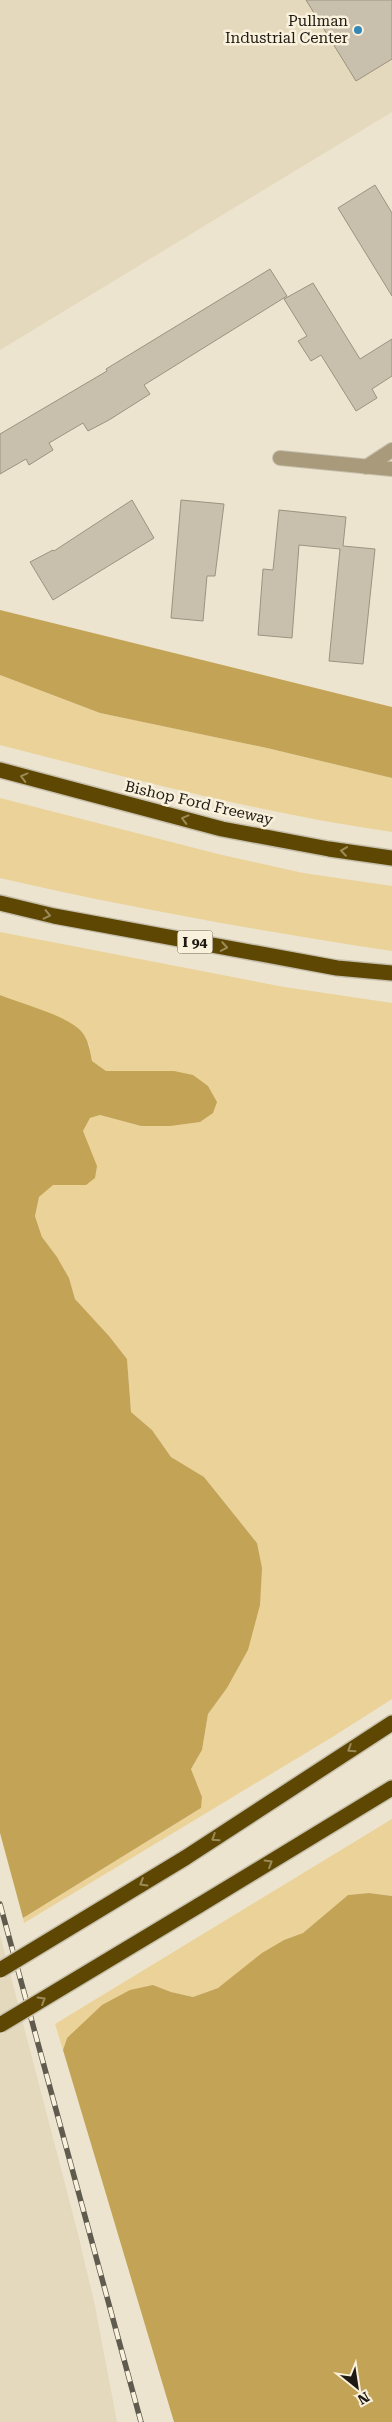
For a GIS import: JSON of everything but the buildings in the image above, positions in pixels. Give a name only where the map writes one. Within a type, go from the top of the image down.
[{"type":"highway","name":"Bishop Ford Freeway","points":[[0,770],[222,829],[328,849],[392,858]]},
{"type":"highway","name":"I 94","points":[[0,903],[54,916],[337,968],[392,973]]},
{"type":"highway","points":[[0,1970],[184,1858],[392,1723]]},
{"type":"highway","points":[[0,2025],[392,1788]]},
{"type":"street","points":[[366,466],[392,450]]},
{"type":"street","points":[[280,458],[392,469]]},
{"type":"shaded area","points":[[0,0],[392,0],[392,112],[0,350]]},
{"type":"shaded area","points":[[0,610],[392,707],[392,778],[267,748],[100,713],[0,675]]},
{"type":"shaded area","points":[[0,675],[100,713],[267,748],[392,778],[392,832],[244,805],[0,745]]},
{"type":"shaded area","points":[[0,798],[218,854],[303,873],[392,886],[392,951],[195,918],[0,878]]},
{"type":"shaded area","points":[[0,932],[284,987],[392,1003],[392,1699],[24,1923],[23,1918],[201,1808],[202,1797],[191,1769],[202,1750],[208,1714],[227,1688],[248,1650],[257,1543],[204,1477],[171,1457],[152,1430],[131,1412],[127,1359],[75,1299],[69,1278],[57,1257],[42,1237],[35,1215],[39,1197],[53,1184],[86,1185],[83,1131],[90,1118],[100,1115],[141,1126],[170,1126],[174,1071],[106,1071],[92,1061],[89,1044],[50,1014],[0,995]]},
{"type":"shaded area","points":[[0,995],[52,1014],[79,1029],[85,1036],[92,1061],[106,1071],[174,1071],[193,1075],[208,1086],[217,1102],[213,1113],[200,1122],[170,1126],[141,1126],[100,1115],[90,1118],[83,1131],[97,1166],[95,1178],[86,1185],[53,1185],[39,1197],[35,1216],[42,1237],[57,1257],[69,1278],[75,1299],[127,1359],[131,1412],[152,1430],[171,1457],[204,1477],[257,1543],[262,1568],[260,1605],[248,1650],[227,1688],[208,1714],[202,1750],[191,1769],[202,1797],[201,1808],[23,1918],[0,1833]]},
{"type":"shaded area","points":[[392,1819],[392,1896],[369,1893],[348,1895],[303,1933],[284,1940],[218,1988],[193,1997],[171,1992],[153,1985],[85,2023],[67,2038],[63,2050],[55,2024]]},
{"type":"shaded area","points":[[369,1893],[392,1896],[392,2422],[174,2422],[63,2050],[67,2038],[102,2005],[130,1990],[153,1985],[171,1992],[193,1997],[218,1988],[262,1953],[284,1940],[303,1933],[348,1895]]},
{"type":"shaded area","points":[[0,1935],[77,2230],[95,2306],[117,2422],[0,2422]]},
{"type":"railway","points":[[0,1904],[141,2422]]},
{"type":"place","name":"Pullman Industrial Center","points":[[358,30]]}]
